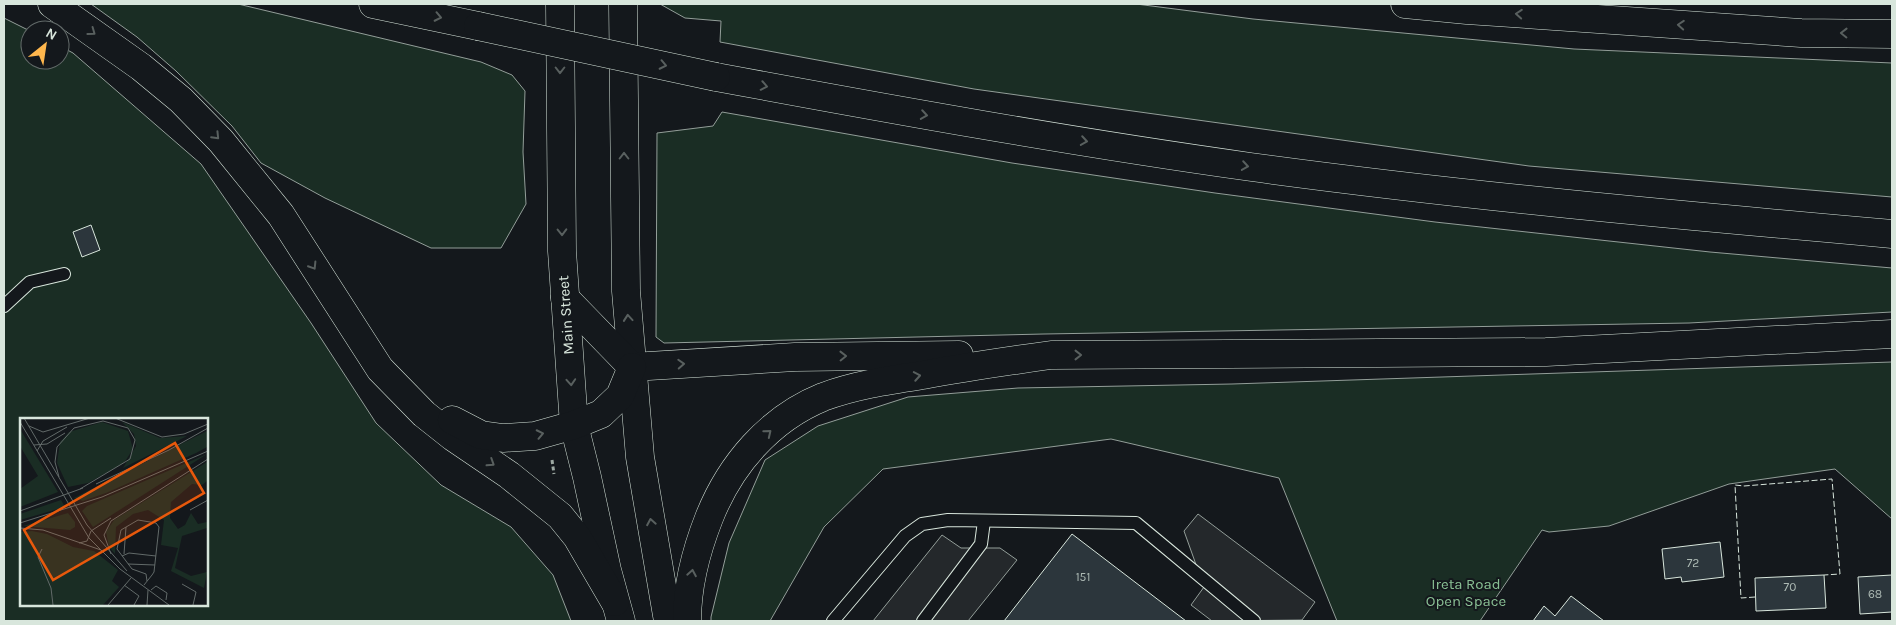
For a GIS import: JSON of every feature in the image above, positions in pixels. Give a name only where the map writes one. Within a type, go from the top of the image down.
[{"type":"main road","points":[[52,4],[141,67],[181,100],[221,141],[281,214],[355,333],[380,368],[424,414],[509,475],[560,516],[577,537],[618,611]]},
{"type":"main road","points":[[373,4],[716,77],[916,114],[1252,167],[1596,208],[1892,234]]},
{"type":"main road","name":"Main Street","points":[[560,4],[562,250],[574,425],[618,611]]},
{"type":"main road","points":[[623,4],[626,291],[640,457],[668,621]]},
{"type":"main road","points":[[1405,4],[1801,33],[1892,34]]},
{"type":"main road","points":[[565,298],[632,367],[795,357],[1546,352],[1892,334]]},
{"type":"main road","points":[[687,621],[687,604],[693,566],[718,495],[731,473],[751,448],[764,435],[798,410],[824,397],[872,384],[976,365],[1051,355]]},
{"type":"main road","points":[[399,388],[465,428],[481,435],[503,438],[535,436],[574,425],[601,414],[620,396],[632,367]]},
{"type":"lane","points":[[4,306],[30,282],[64,274]]},
{"type":"lane","points":[[832,621],[905,536],[922,524],[948,520],[1136,523],[1254,621]]},
{"type":"lane","points":[[923,621],[981,544],[984,521]]},
{"type":"path","points":[[552,454],[554,481]]},
{"type":"green space","points":[[91,4],[238,4],[481,62],[512,75],[525,91],[523,152],[526,204],[501,248],[431,248],[325,198],[261,163],[232,126],[176,71],[137,37]]},
{"type":"green space","points":[[660,4],[1136,4],[1253,19],[1574,49],[1892,63],[1892,197],[1529,166],[974,89],[720,42],[721,21],[685,18]]},
{"type":"green space","points":[[4,18],[20,26],[20,70],[70,70],[70,51],[201,164],[311,323],[376,423],[441,485],[511,527],[553,575],[571,621],[4,621]]},
{"type":"green space","points":[[722,112],[1012,163],[1215,193],[1435,222],[1710,252],[1892,268],[1892,312],[1689,323],[1044,334],[664,343],[656,337],[657,133],[713,126]]},
{"type":"green space","name":"Ireta Road Open Space","points":[[1892,362],[1892,519],[1835,469],[1729,484],[1609,526],[1549,532],[1542,530],[1480,621],[1337,621],[1279,478],[1111,439],[883,469],[824,527],[770,621],[711,621],[729,543],[765,460],[818,426],[908,397],[1018,388],[1232,384]]},
{"type":"shaded area","points":[[1198,514],[1315,602],[1302,620],[1212,621],[1191,605],[1204,587],[1184,531]]},
{"type":"shaded area","points":[[942,535],[961,548],[1000,548],[1017,560],[968,621],[873,621]]},
{"type":"building","points":[[91,225],[100,250],[82,257],[73,232]]},
{"type":"building","points":[[1072,534],[1186,621],[1004,621]]},
{"type":"building","points":[[1720,542],[1724,577],[1682,582],[1681,577],[1665,579],[1662,549]]},
{"type":"building","points":[[1824,575],[1826,608],[1756,611],[1755,578]]},
{"type":"building","points":[[1892,575],[1892,612],[1860,614],[1858,577]]},
{"type":"building","points":[[1571,596],[1604,621],[1533,621],[1544,606],[1555,616]]},
{"type":"fence","points":[[1755,597],[1741,598],[1735,485],[1744,486],[1832,479],[1840,574],[1824,575]]}]
